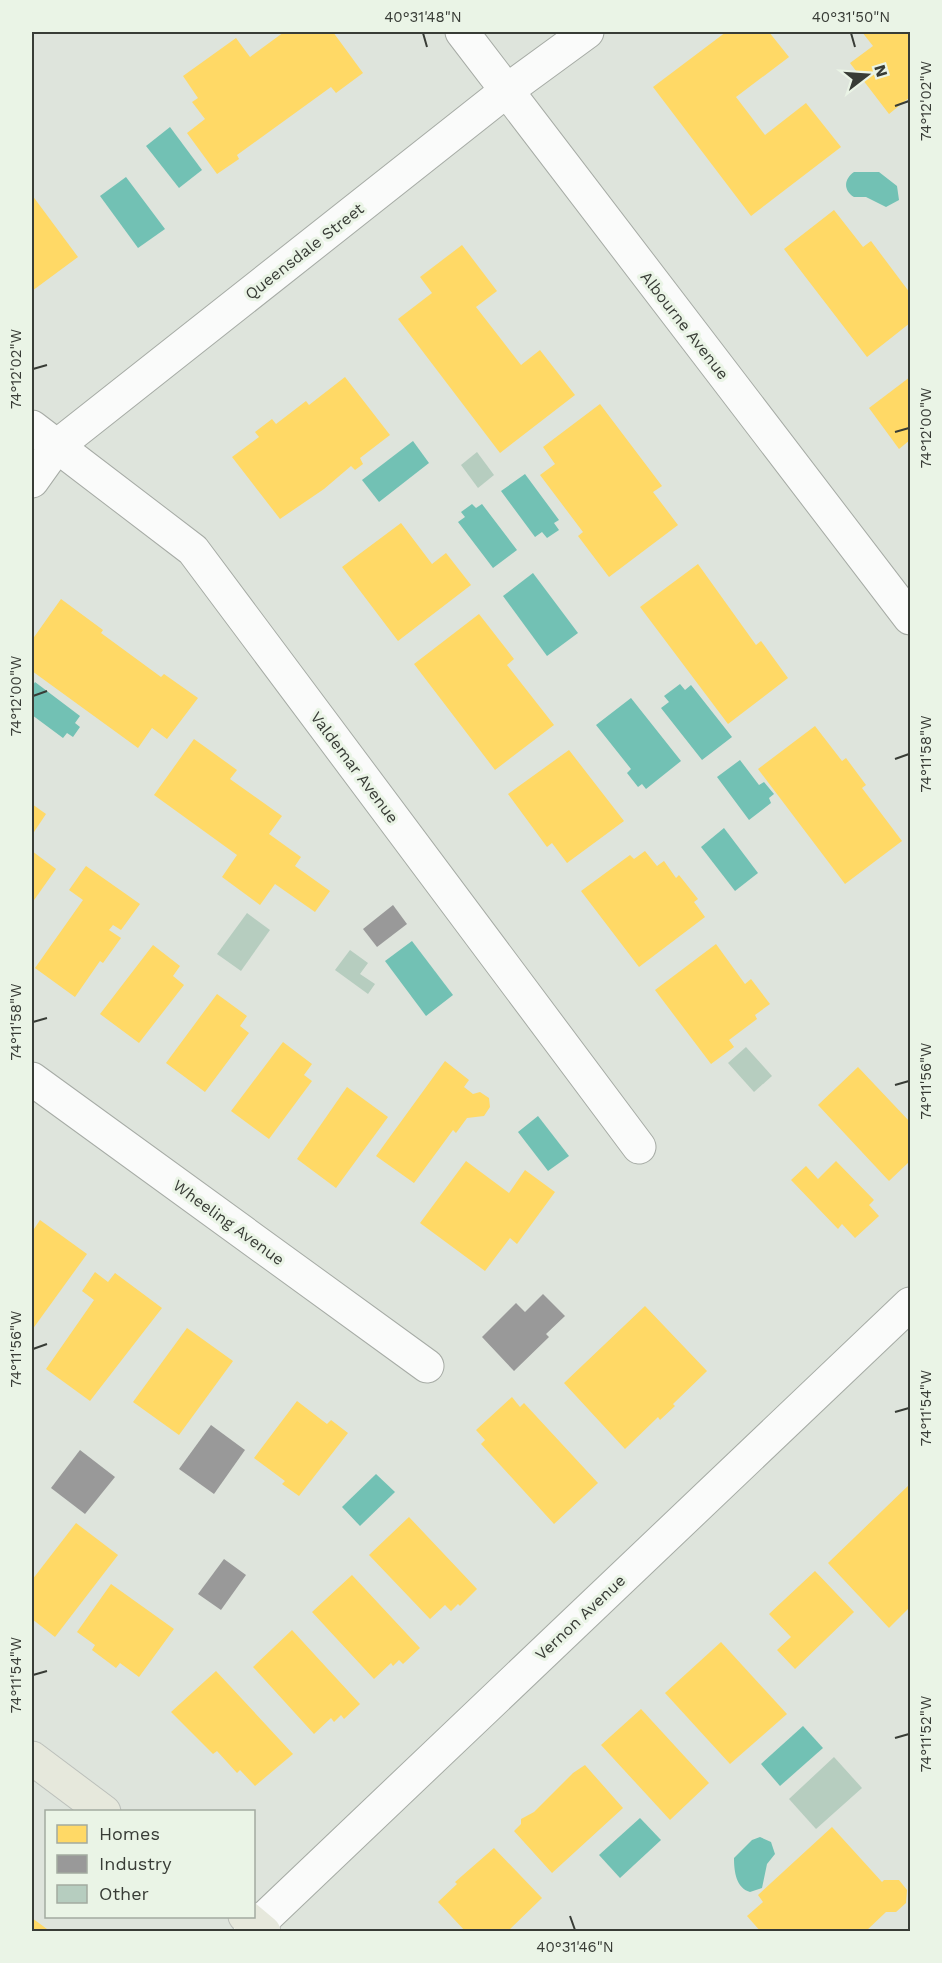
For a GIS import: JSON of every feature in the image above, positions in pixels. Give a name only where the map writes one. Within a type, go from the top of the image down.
[{"type":"main road","points":[[32,1758],[101,1810]]},
{"type":"street","name":"Albourne Avenue","points":[[462,32],[910,618]]},
{"type":"street","name":"Queensdale Street","points":[[32,481],[44,437],[586,32]]},
{"type":"street","name":"Valdemar Avenue","points":[[44,437],[193,550],[639,1147]]},
{"type":"street","name":"Wheeling Avenue","points":[[32,1079],[427,1366]]},
{"type":"street","name":"Vernon Avenue","points":[[254,1926],[910,1304]]},
{"type":"water","points":[[170,127],[202,170],[179,188],[146,146]]},
{"type":"water","points":[[854,172],[879,172],[897,186],[899,200],[886,207],[866,197],[854,197],[848,191],[846,184]]},
{"type":"water","points":[[126,177],[165,229],[138,248],[100,196]]},
{"type":"water","points":[[413,441],[429,463],[379,502],[362,480]]},
{"type":"water","points":[[525,474],[559,520],[554,523],[559,530],[547,538],[542,532],[535,537],[501,491]]},
{"type":"water","points":[[472,504],[476,508],[482,504],[517,550],[493,568],[458,522],[465,517],[461,512]]},
{"type":"water","points":[[533,573],[578,633],[547,656],[503,596]]},
{"type":"water","points":[[35,682],[80,716],[75,723],[80,727],[73,737],[67,733],[63,738],[32,715],[32,687]]},
{"type":"water","points":[[680,684],[685,690],[691,685],[732,737],[702,760],[661,708],[669,702],[664,696]]},
{"type":"water","points":[[631,698],[681,761],[646,789],[642,784],[638,787],[627,773],[631,769],[596,725]]},
{"type":"water","points":[[740,760],[759,785],[764,782],[774,794],[769,798],[771,803],[749,820],[717,777]]},
{"type":"water","points":[[724,828],[758,873],[735,891],[701,847]]},
{"type":"water","points":[[412,941],[453,995],[426,1016],[385,961]]},
{"type":"water","points":[[538,1116],[569,1156],[548,1171],[518,1132]]},
{"type":"water","points":[[376,1474],[395,1492],[360,1526],[342,1507]]},
{"type":"water","points":[[803,1726],[823,1748],[780,1786],[761,1764]]},
{"type":"water","points":[[640,1818],[661,1840],[620,1878],[599,1855]]},
{"type":"water","points":[[760,1837],[771,1842],[775,1854],[767,1864],[762,1888],[750,1892],[739,1883],[735,1873],[734,1858],[752,1840]]},
{"type":"building: Homes","points":[[284,32],[333,32],[363,73],[336,93],[331,87],[237,155],[239,159],[217,174],[187,133],[205,119],[192,102],[198,98],[183,76],[236,38],[250,57]]},
{"type":"building: Homes","points":[[726,32],[769,32],[789,57],[736,97],[765,135],[806,103],[841,147],[751,216],[653,87]]},
{"type":"building: Homes","points":[[862,32],[910,32],[910,97],[889,114],[850,63],[873,46]]},
{"type":"building: Homes","points":[[32,195],[78,257],[32,291]]},
{"type":"building: Homes","points":[[834,210],[863,247],[871,241],[910,293],[910,323],[867,357],[784,249]]},
{"type":"building: Homes","points":[[462,245],[497,291],[476,307],[521,365],[540,350],[575,395],[500,453],[398,319],[432,293],[420,277]]},
{"type":"building: Homes","points":[[345,377],[390,435],[360,458],[363,464],[355,470],[351,466],[324,489],[280,519],[232,457],[259,437],[255,432],[272,419],[276,424],[306,401],[309,405]]},
{"type":"building: Homes","points":[[910,377],[910,440],[899,449],[869,408]]},
{"type":"building: Homes","points":[[600,404],[662,486],[653,492],[678,525],[609,577],[578,536],[583,532],[540,475],[555,464],[543,447]]},
{"type":"building: Homes","points":[[401,523],[432,564],[446,553],[471,585],[398,641],[342,567]]},
{"type":"building: Homes","points":[[698,564],[756,645],[761,641],[788,678],[728,724],[640,607]]},
{"type":"building: Homes","points":[[61,599],[103,630],[101,633],[161,677],[164,674],[198,698],[167,739],[152,728],[138,748],[32,671],[32,640]]},
{"type":"building: Homes","points":[[479,614],[514,659],[507,665],[554,725],[495,770],[414,664]]},
{"type":"building: Homes","points":[[815,726],[842,761],[846,758],[866,785],[862,788],[902,841],[845,884],[758,769]]},
{"type":"building: Homes","points":[[194,739],[237,770],[230,779],[282,816],[269,834],[301,857],[295,866],[330,891],[315,912],[275,884],[260,905],[222,877],[237,855],[154,795]]},
{"type":"building: Homes","points":[[569,750],[624,821],[567,863],[552,843],[547,847],[508,794]]},
{"type":"building: Homes","points":[[32,804],[46,814],[32,835]]},
{"type":"building: Homes","points":[[32,851],[56,869],[32,903]]},
{"type":"building: Homes","points":[[645,851],[657,866],[664,861],[676,878],[679,875],[698,899],[694,902],[705,917],[639,967],[581,891],[630,855],[634,859]]},
{"type":"building: Homes","points":[[86,866],[140,904],[121,930],[113,925],[109,930],[121,938],[103,963],[100,961],[75,997],[35,968],[83,900],[69,890]]},
{"type":"building: Homes","points":[[716,944],[745,984],[751,979],[770,1004],[755,1015],[757,1019],[729,1040],[734,1047],[711,1064],[655,990]]},
{"type":"building: Homes","points":[[153,945],[180,966],[173,976],[184,985],[139,1043],[100,1014]]},
{"type":"building: Homes","points":[[217,994],[247,1016],[240,1026],[249,1033],[205,1092],[166,1063]]},
{"type":"building: Homes","points":[[283,1042],[312,1064],[304,1075],[312,1081],[269,1139],[231,1111]]},
{"type":"building: Homes","points":[[445,1061],[469,1080],[464,1087],[473,1094],[480,1092],[489,1098],[490,1107],[484,1116],[467,1118],[456,1133],[453,1130],[414,1183],[376,1156]]},
{"type":"building: Homes","points":[[858,1067],[910,1122],[910,1161],[889,1181],[818,1105]]},
{"type":"building: Homes","points":[[347,1087],[388,1117],[336,1188],[297,1159]]},
{"type":"building: Homes","points":[[466,1161],[509,1193],[525,1170],[555,1192],[517,1244],[510,1238],[485,1271],[420,1223]]},
{"type":"building: Homes","points":[[836,1161],[874,1200],[869,1205],[879,1216],[855,1238],[842,1224],[838,1229],[791,1180],[806,1166],[818,1179]]},
{"type":"building: Homes","points":[[40,1220],[87,1254],[32,1330],[32,1232]]},
{"type":"building: Homes","points":[[95,1272],[108,1282],[115,1273],[162,1308],[90,1401],[46,1369],[94,1300],[82,1291]]},
{"type":"building: Homes","points":[[645,1306],[707,1371],[673,1404],[675,1406],[660,1420],[658,1417],[625,1449],[564,1383]]},
{"type":"building: Homes","points":[[187,1328],[233,1361],[179,1435],[133,1402]]},
{"type":"building: Homes","points":[[512,1397],[520,1407],[524,1403],[598,1483],[554,1524],[481,1444],[485,1440],[476,1430]]},
{"type":"building: Homes","points":[[297,1401],[327,1424],[331,1420],[348,1433],[299,1496],[282,1484],[285,1481],[254,1458]]},
{"type":"building: Homes","points":[[910,1484],[910,1607],[889,1628],[828,1563]]},
{"type":"building: Homes","points":[[409,1517],[477,1589],[460,1606],[458,1604],[451,1611],[445,1605],[430,1619],[369,1555]]},
{"type":"building: Homes","points":[[76,1523],[118,1555],[55,1637],[32,1619],[32,1580]]},
{"type":"building: Homes","points":[[815,1571],[854,1612],[795,1669],[777,1650],[791,1637],[769,1614]]},
{"type":"building: Homes","points":[[352,1575],[420,1648],[403,1664],[399,1660],[393,1666],[391,1663],[374,1679],[312,1612]]},
{"type":"building: Homes","points":[[111,1584],[174,1629],[139,1677],[120,1663],[116,1668],[92,1650],[95,1645],[77,1632]]},
{"type":"building: Homes","points":[[292,1630],[360,1704],[344,1719],[341,1715],[334,1722],[331,1718],[314,1734],[253,1667]]},
{"type":"building: Homes","points":[[721,1642],[787,1714],[730,1764],[665,1693]]},
{"type":"building: Homes","points":[[216,1671],[293,1754],[255,1786],[240,1770],[237,1773],[217,1751],[213,1754],[171,1712]]},
{"type":"building: Homes","points":[[641,1709],[709,1783],[670,1820],[601,1745]]},
{"type":"building: Homes","points":[[585,1765],[623,1808],[552,1873],[514,1831],[521,1824],[521,1819],[534,1812],[573,1773]]},
{"type":"building: Homes","points":[[832,1827],[882,1882],[899,1880],[907,1890],[906,1903],[896,1912],[886,1912],[865,1932],[761,1932],[747,1916],[763,1902],[758,1895]]},
{"type":"building: Homes","points":[[494,1848],[542,1898],[507,1932],[466,1932],[438,1902],[457,1884],[455,1882]]},
{"type":"building: Homes","points":[[32,1918],[51,1932],[32,1932]]},
{"type":"building: Industry","points":[[393,905],[407,924],[377,947],[363,929]]},
{"type":"building: Industry","points":[[543,1294],[565,1316],[546,1334],[549,1337],[514,1371],[482,1337],[516,1303],[525,1312]]},
{"type":"building: Industry","points":[[211,1425],[245,1450],[214,1494],[179,1469]]},
{"type":"building: Industry","points":[[80,1450],[115,1477],[85,1514],[51,1488]]},
{"type":"building: Industry","points":[[224,1559],[246,1575],[221,1610],[198,1594]]},
{"type":"building: Other","points":[[477,452],[494,475],[478,488],[461,465]]},
{"type":"building: Other","points":[[247,913],[270,930],[241,971],[217,954]]},
{"type":"building: Other","points":[[350,950],[368,963],[360,974],[375,984],[368,994],[335,970]]},
{"type":"building: Other","points":[[746,1047],[772,1076],[754,1092],[728,1063]]},
{"type":"building: Other","points":[[834,1757],[862,1788],[816,1829],[789,1799]]}]
